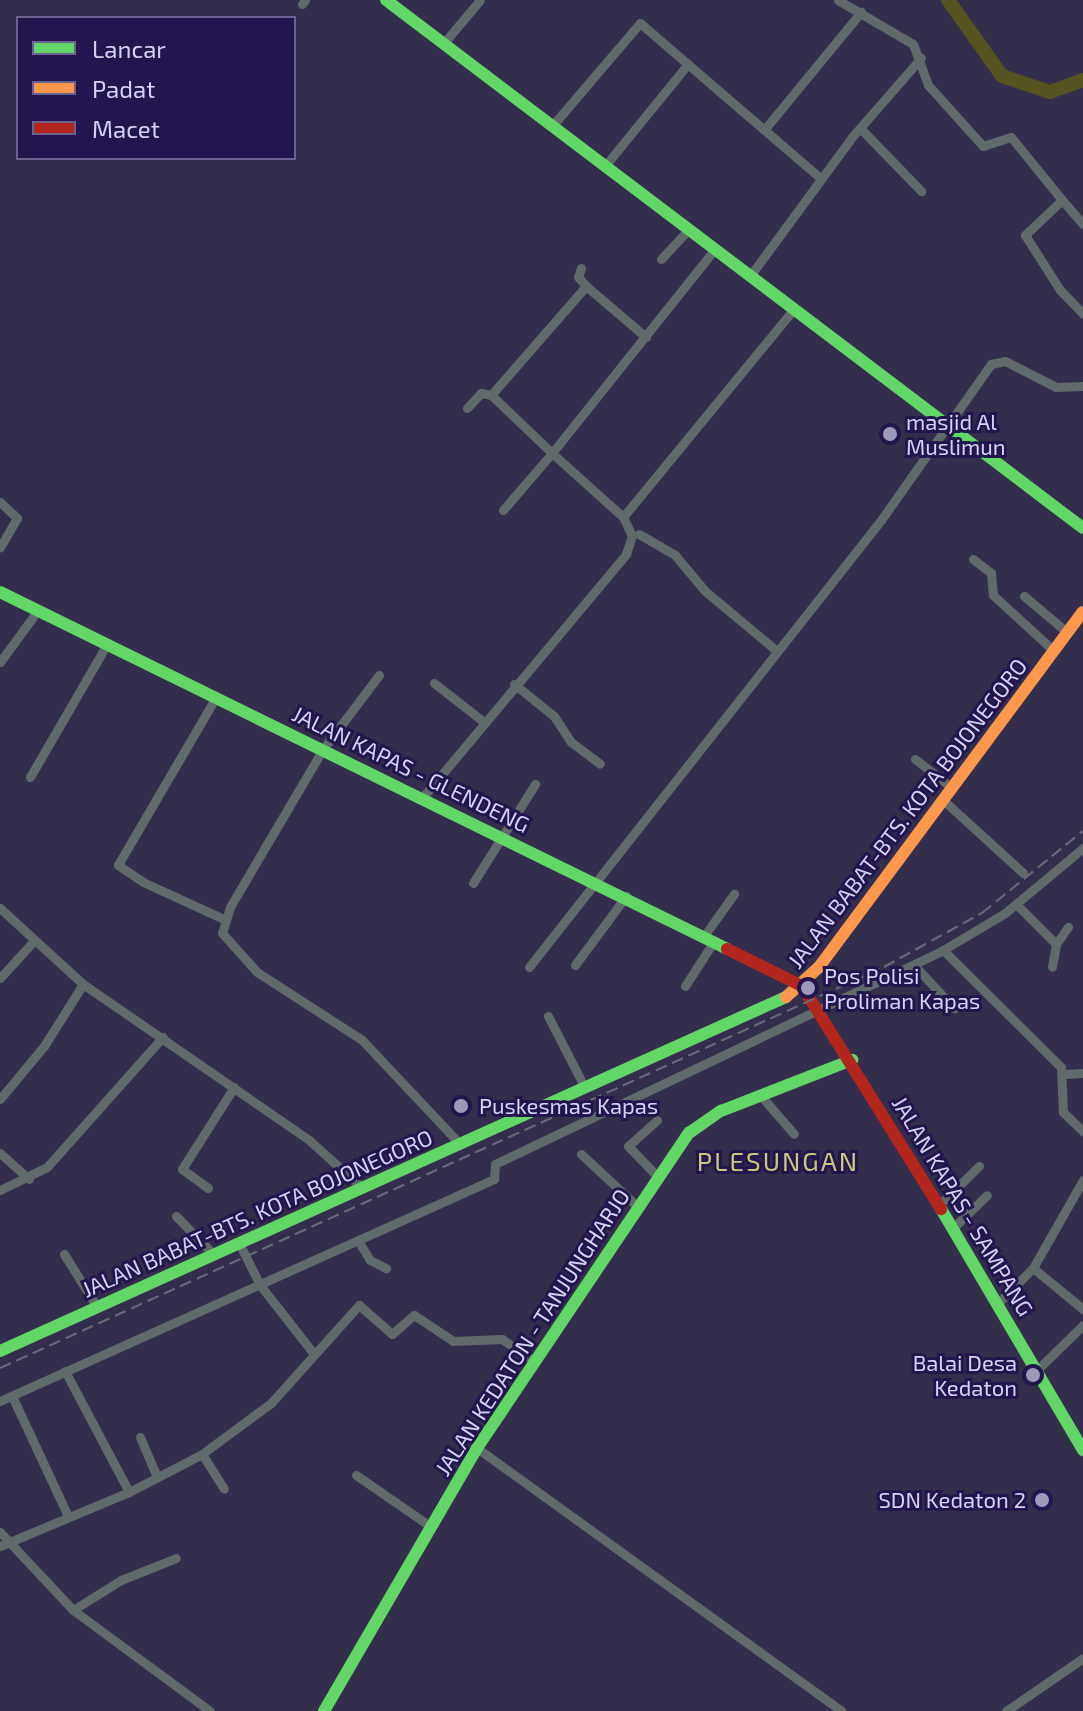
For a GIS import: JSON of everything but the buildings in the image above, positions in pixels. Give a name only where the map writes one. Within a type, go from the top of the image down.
[{"type":"main road","points":[[393,2],[604,167],[1083,528]]},
{"type":"main road","name":"JALAN KAPAS - GLENDENG","points":[[0,592],[626,896],[802,986]]},
{"type":"main road","name":"JALAN BABAT-BTS. KOTA BOJONEGORO","points":[[0,1351],[802,986],[1083,612]]},
{"type":"main road","name":"JALAN KAPAS - SAMPANG","points":[[802,986],[852,1060],[1083,1450]]},
{"type":"main road","name":"JALAN KEDATON - TANJUNGHARJO","points":[[324,1711],[477,1448],[689,1133],[707,1119],[852,1060]]},
{"type":"street","points":[[443,44],[480,0]]},
{"type":"street","points":[[838,0],[909,41],[921,58],[928,85],[983,146],[1011,137],[1083,224]]},
{"type":"street","points":[[764,130],[861,12]]},
{"type":"street","points":[[552,126],[637,24],[820,178]]},
{"type":"street","points":[[750,276],[820,178],[921,58]]},
{"type":"street","points":[[604,167],[688,64]]},
{"type":"street","points":[[860,128],[921,191]]},
{"type":"street","points":[[1062,200],[1025,235],[1060,290],[1083,314]]},
{"type":"street","points":[[661,259],[688,230]]},
{"type":"street","points":[[503,510],[714,250]]},
{"type":"street","points":[[581,268],[578,277],[586,286],[646,337]]},
{"type":"street","points":[[491,395],[586,286]]},
{"type":"street","points":[[625,520],[793,310]]},
{"type":"street","points":[[529,967],[949,430],[996,361],[1056,387],[1083,386]]},
{"type":"street","points":[[467,408],[481,393],[491,395],[639,534],[675,555],[699,585],[777,651]]},
{"type":"street","points":[[0,502],[17,517],[0,547]]},
{"type":"street","points":[[625,520],[631,546]]},
{"type":"street","points":[[423,797],[639,534]]},
{"type":"street","points":[[973,559],[991,573],[993,595],[1054,651]]},
{"type":"street","points":[[1024,596],[1068,633]]},
{"type":"street","points":[[0,662],[38,610]]},
{"type":"street","points":[[30,777],[107,644]]},
{"type":"street","points":[[379,675],[323,749],[224,919],[222,936],[237,955],[283,991],[362,1040],[459,1143]]},
{"type":"street","points":[[434,683],[484,722]]},
{"type":"street","points":[[514,684],[554,716],[571,742],[600,764]]},
{"type":"street","points":[[216,697],[118,865],[143,882],[224,919]]},
{"type":"street","points":[[915,759],[951,787]]},
{"type":"street","points":[[473,883],[535,784]]},
{"type":"street","points":[[942,799],[1023,873]]},
{"type":"street","points":[[0,1401],[494,1179],[495,1164],[914,965],[1016,904],[1083,848]]},
{"type":"street","points":[[685,986],[734,894]]},
{"type":"street","points":[[575,965],[626,896]]},
{"type":"street","points":[[1016,904],[1056,944]]},
{"type":"street","points":[[3,916],[83,984],[323,1151],[361,1187]]},
{"type":"street","points":[[1052,967],[1056,944],[1068,927]]},
{"type":"street","points":[[0,978],[32,943]]},
{"type":"street","points":[[943,950],[1065,1074],[1063,1112],[1083,1131]]},
{"type":"street","points":[[914,965],[954,1008]]},
{"type":"street","points":[[0,1099],[44,1046],[83,984]]},
{"type":"street","points":[[548,1016],[584,1086]]},
{"type":"street","points":[[0,1190],[29,1179],[47,1167],[163,1037]]},
{"type":"street","points":[[1065,1074],[1083,1073]]},
{"type":"street","points":[[208,1188],[186,1176],[183,1166],[234,1087]]},
{"type":"street","points":[[761,1096],[794,1134]]},
{"type":"street","points":[[657,1120],[628,1146],[658,1177]]},
{"type":"street","points":[[0,1153],[29,1179]]},
{"type":"street","points":[[581,1154],[638,1207]]},
{"type":"street","points":[[939,1205],[979,1166]]},
{"type":"street","points":[[998,1303],[1033,1268],[1083,1180]]},
{"type":"street","points":[[953,1228],[987,1195]]},
{"type":"street","points":[[176,1216],[213,1254]]},
{"type":"street","points":[[359,1242],[370,1260],[386,1268]]},
{"type":"street","points":[[239,1243],[260,1285],[314,1354]]},
{"type":"street","points":[[64,1254],[97,1307]]},
{"type":"street","points":[[1033,1268],[1083,1309]]},
{"type":"street","points":[[4,1544],[129,1492],[202,1454],[271,1403],[360,1305],[392,1334],[413,1314],[453,1341],[502,1339],[534,1361]]},
{"type":"street","points":[[1037,1370],[1083,1325]]},
{"type":"street","points":[[65,1371],[129,1492]]},
{"type":"street","points":[[12,1396],[68,1516]]},
{"type":"street","points":[[140,1437],[157,1477]]},
{"type":"street","points":[[477,1448],[841,1711]]},
{"type":"street","points":[[202,1454],[224,1489]]},
{"type":"street","points":[[356,1475],[430,1526]]},
{"type":"street","points":[[0,1532],[4,1544],[73,1610],[210,1711]]},
{"type":"street","points":[[73,1610],[121,1580],[176,1558]]},
{"type":"street","points":[[1006,1711],[1083,1658]]},
{"type":"waterway","points":[[948,0],[1002,76],[1050,92],[1083,80]]},
{"type":"railway","points":[[0,1368],[884,967],[982,913],[1083,831]]},
{"type":"traffic: fast","points":[[386,0],[1083,528]]},
{"type":"traffic: fast","points":[[0,592],[727,949]]},
{"type":"traffic: fast","points":[[0,1351],[786,997]]},
{"type":"traffic: fast","points":[[324,1711],[477,1448],[689,1133],[721,1111],[852,1060]]},
{"type":"traffic: fast","points":[[941,1209],[1083,1450]]},
{"type":"traffic: slow","points":[[786,997],[819,967],[1083,612]]},
{"type":"traffic: jam","points":[[727,949],[802,986],[941,1209]]},
{"type":"place","name":"masjid Al Muslimun","points":[[890,434]]},
{"type":"place","name":"Pos Polisi Proliman Kapas","points":[[808,988]]},
{"type":"place","name":"Puskesmas Kapas","points":[[461,1106]]},
{"type":"place","name":"Balai Desa Kedaton","points":[[1033,1375]]},
{"type":"place","name":"SDN Kedaton 2","points":[[1042,1500]]},
{"type":"district","name":"PLESUNGAN","points":[[778,1161]]}]
